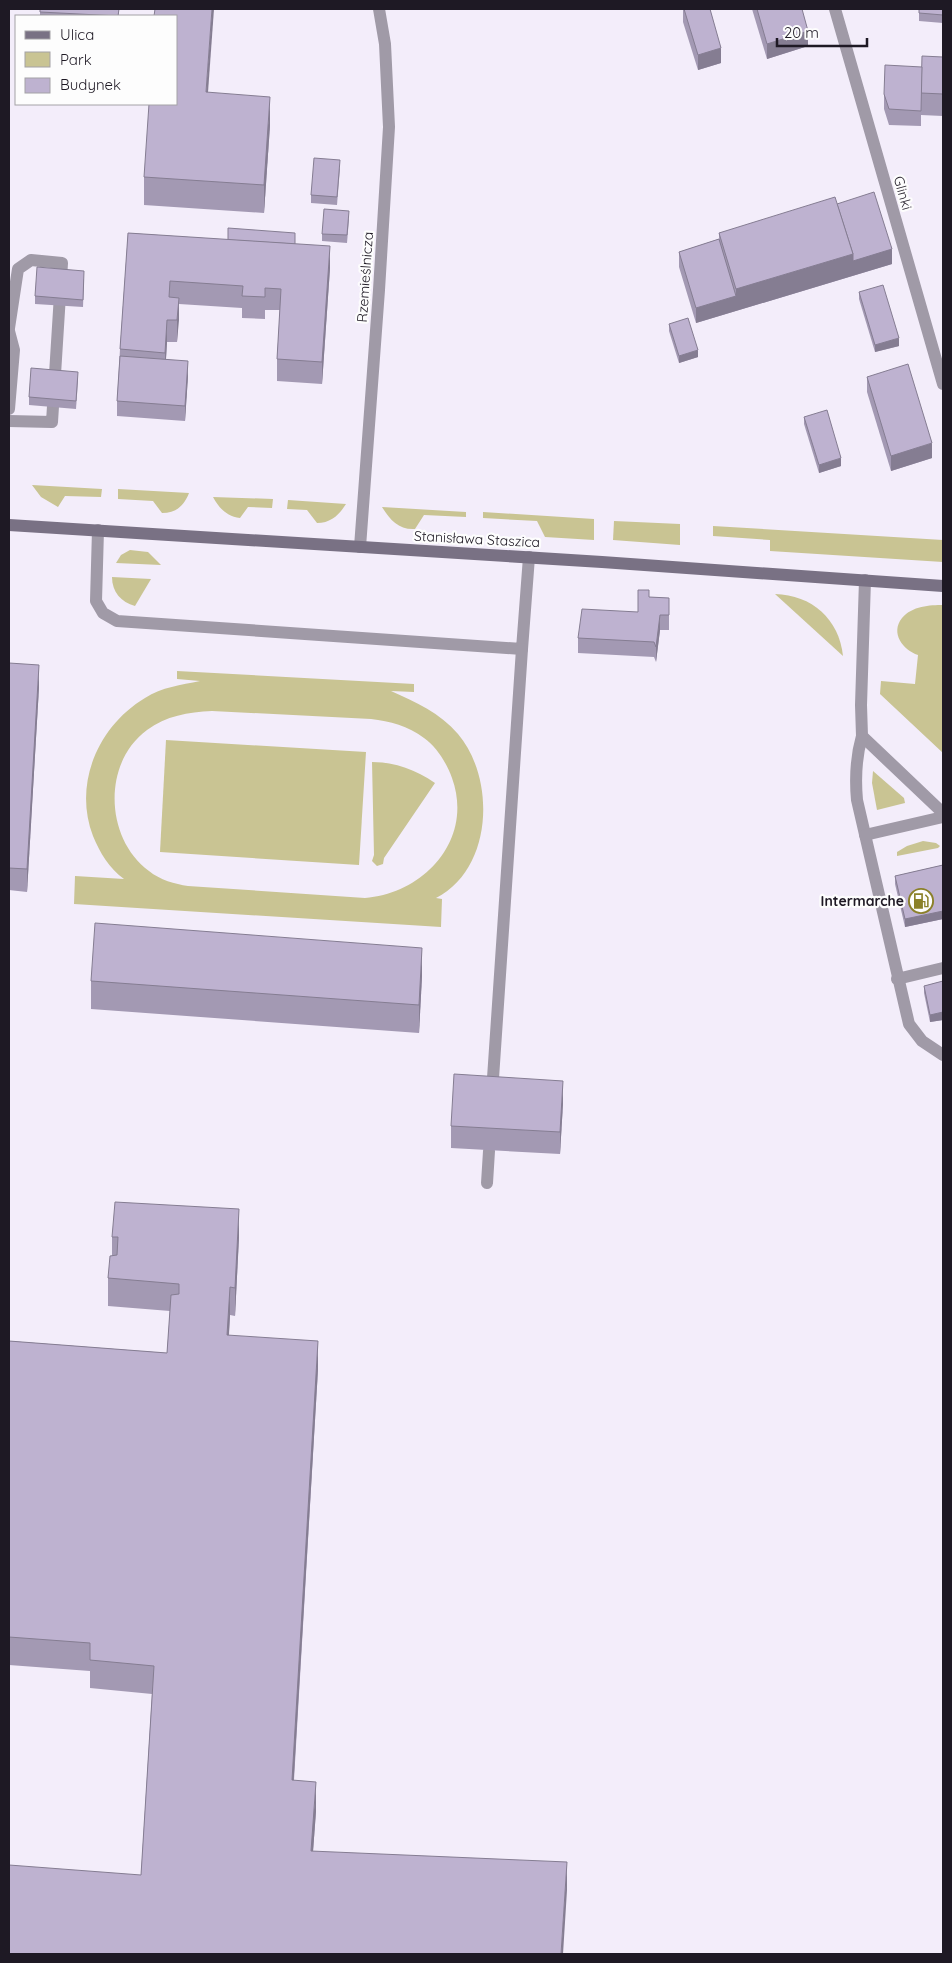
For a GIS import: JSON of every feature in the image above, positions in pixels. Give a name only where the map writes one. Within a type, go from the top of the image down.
[{"type":"main road","name":"Stanisława Staszica","points":[[9,525],[943,586]]},
{"type":"street","name":"Rzemieślnicza","points":[[360,547],[389,127],[385,44],[378,9]]},
{"type":"street","name":"Glinki","points":[[835,9],[943,384]]},
{"type":"street","points":[[9,408],[14,350],[9,330],[18,269],[31,260],[62,263],[52,422],[9,421]]},
{"type":"street","points":[[98,530],[96,601],[103,613],[116,621],[522,649]]},
{"type":"street","points":[[492,1099],[522,649],[528,595],[529,558]]},
{"type":"street","points":[[865,580],[862,736],[857,756],[856,786],[897,979],[909,1024],[922,1042],[943,1055]]},
{"type":"street","points":[[862,736],[943,813]]},
{"type":"street","points":[[865,835],[943,817]]},
{"type":"street","points":[[897,979],[943,968]]},
{"type":"street","points":[[487,1183],[489,1151]]},
{"type":"green space","points":[[32,485],[102,489],[101,497],[65,496],[58,507],[41,497]]},
{"type":"green space","points":[[118,489],[189,493],[185,502],[179,508],[171,512],[162,513],[153,501],[118,499]]},
{"type":"green space","points":[[213,497],[273,499],[272,508],[248,507],[240,518],[224,511]]},
{"type":"green space","points":[[288,500],[346,504],[334,518],[326,522],[317,523],[307,510],[287,509]]},
{"type":"green space","points":[[382,507],[466,512],[466,517],[424,515],[415,529],[409,529],[396,523]]},
{"type":"green space","points":[[483,512],[594,519],[594,540],[545,537],[537,521],[483,518]]},
{"type":"green space","points":[[614,521],[680,524],[680,545],[613,540]]},
{"type":"green space","points":[[713,526],[943,540],[943,562],[770,551],[770,540],[713,536]]},
{"type":"green space","points":[[130,550],[148,552],[161,565],[116,563],[121,555]]},
{"type":"green space","points":[[112,577],[151,579],[135,606],[118,596],[112,582]]},
{"type":"green space","points":[[775,594],[801,599],[812,604],[821,612],[836,631],[843,656]]},
{"type":"green space","points":[[943,605],[943,753],[880,694],[881,681],[915,684],[918,655],[907,649],[900,640],[897,629],[902,618],[916,609]]},
{"type":"green space","points":[[177,671],[414,684],[414,692],[391,691],[435,714],[458,734],[470,753],[479,775],[483,798],[483,822],[478,845],[469,866],[455,884],[436,898],[442,899],[441,927],[74,904],[75,876],[124,879],[109,865],[102,854],[93,836],[88,816],[86,796],[88,777],[94,758],[114,724],[128,710],[158,691],[200,681],[177,679]],"holes":[[[212,711],[371,719],[405,727],[429,742],[441,756],[447,767],[452,778],[457,800],[456,822],[450,841],[439,859],[425,874],[407,886],[387,894],[365,898],[188,886],[168,881],[153,874],[134,857],[124,840],[117,821],[115,801],[116,781],[122,761],[132,744],[147,730],[162,721],[194,712]]]},
{"type":"green space","points":[[166,740],[366,752],[359,865],[160,852]]},
{"type":"green space","points":[[372,762],[389,763],[405,768],[421,774],[435,783],[384,858],[383,864],[377,866],[372,861],[374,855]]},
{"type":"green space","points":[[873,771],[904,798],[905,803],[877,810],[872,783]]},
{"type":"green space","points":[[923,841],[936,843],[940,846],[897,856],[897,852],[907,846]]},
{"type":"building","points":[[40,9],[119,9],[118,15],[40,12]]},
{"type":"building","points":[[155,9],[212,9],[206,92],[270,97],[264,185],[144,177],[149,105],[178,105],[178,15],[154,15]]},
{"type":"building","points":[[684,9],[710,9],[721,48],[698,55]]},
{"type":"building","points":[[757,9],[802,9],[808,31],[767,44]]},
{"type":"building","points":[[919,9],[943,9],[943,15],[919,13]]},
{"type":"building","points":[[922,56],[943,57],[943,94],[921,93]]},
{"type":"building","points":[[885,65],[922,67],[921,111],[889,109],[884,94]]},
{"type":"building","points":[[314,158],[340,160],[337,197],[311,195]]},
{"type":"building","points":[[874,192],[892,249],[853,261],[853,254],[837,204]]},
{"type":"building","points":[[835,197],[853,254],[736,289],[719,233]]},
{"type":"building","points":[[324,209],[349,211],[347,235],[322,234]]},
{"type":"building","points":[[228,228],[295,233],[295,244],[228,240]]},
{"type":"building","points":[[128,233],[330,246],[322,362],[277,359],[281,289],[265,288],[265,297],[242,296],[243,286],[170,281],[169,297],[179,298],[177,320],[167,320],[165,353],[120,349]]},
{"type":"building","points":[[719,239],[736,296],[696,308],[679,252]]},
{"type":"building","points":[[37,267],[84,271],[83,300],[35,296]]},
{"type":"building","points":[[883,285],[899,338],[875,345],[859,292]]},
{"type":"building","points":[[688,318],[698,350],[679,356],[669,324]]},
{"type":"building","points":[[120,356],[188,361],[185,406],[117,401]]},
{"type":"building","points":[[908,364],[932,443],[891,456],[867,377]]},
{"type":"building","points":[[31,368],[78,372],[76,401],[29,397]]},
{"type":"building","points":[[827,410],[841,458],[819,465],[804,417]]},
{"type":"building","points":[[638,590],[649,590],[649,597],[669,598],[669,615],[660,615],[656,647],[654,642],[578,638],[582,609],[638,612]]},
{"type":"building","points":[[9,663],[39,665],[27,869],[9,868]]},
{"type":"building","name":"Intermarche","points":[[943,865],[943,911],[905,919],[895,876]]},
{"type":"building","points":[[95,923],[422,948],[419,1005],[91,981]]},
{"type":"building","points":[[943,981],[943,1012],[930,1015],[924,986]]},
{"type":"building","points":[[454,1074],[563,1081],[560,1132],[451,1126]]},
{"type":"building","points":[[115,1202],[239,1209],[235,1288],[230,1287],[227,1335],[318,1341],[292,1780],[316,1782],[311,1851],[567,1862],[561,1954],[9,1954],[9,1865],[141,1875],[154,1666],[90,1660],[90,1643],[9,1637],[9,1341],[167,1353],[171,1295],[179,1294],[179,1284],[108,1278],[110,1256],[117,1255],[118,1237],[112,1237]]},
{"type":"place","name":"Intermarche","points":[[921,901]]}]
